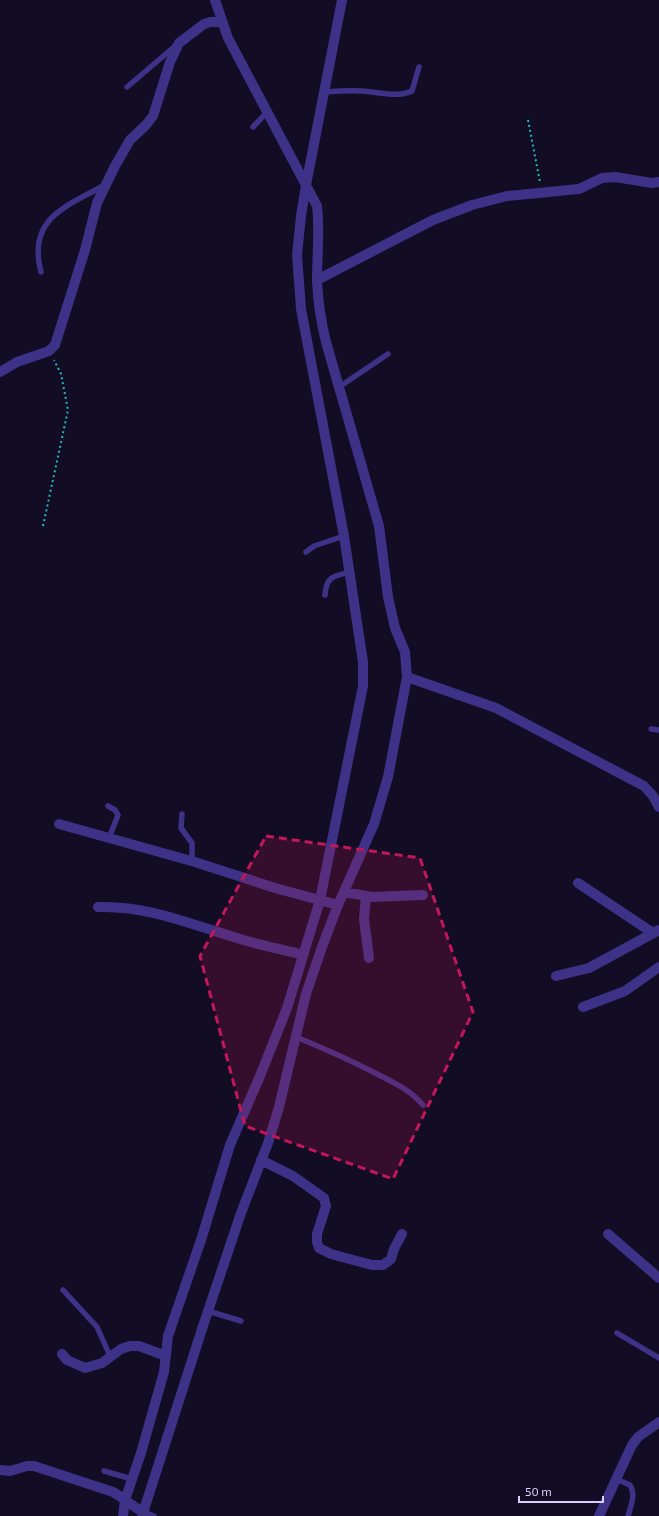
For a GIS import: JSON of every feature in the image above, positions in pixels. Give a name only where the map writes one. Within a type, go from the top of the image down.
[{"type":"street","points":[[139,1510],[132,1479],[164,1372],[168,1336],[201,1240],[230,1145],[287,1008],[303,955],[328,903],[344,892],[374,824],[388,778],[407,677],[405,652],[395,628],[388,597],[379,526],[326,342],[320,314],[317,280],[317,206],[228,38],[215,0]]},
{"type":"street","points":[[139,1510],[241,1213],[261,1160],[278,1107],[306,994],[322,947],[363,686],[363,662],[350,572],[301,309],[297,255],[301,216],[308,189],[342,0]]},
{"type":"street","points":[[0,372],[17,362],[49,351],[55,345],[85,250],[97,203],[124,148],[153,116],[170,62],[179,43],[204,24],[210,22],[222,22]]},
{"type":"street","points":[[317,280],[433,220],[466,208],[507,196],[579,189],[602,178],[616,177],[659,182]]},
{"type":"street","points":[[407,677],[496,708],[644,786],[653,796],[659,807]]},
{"type":"street","points":[[60,824],[192,860],[275,888],[328,903]]},
{"type":"street","points":[[556,976],[589,968],[656,931],[578,883]]},
{"type":"street","points":[[344,892],[372,897],[423,896]]},
{"type":"street","points":[[366,896],[364,919],[370,958]]},
{"type":"street","points":[[98,907],[118,906],[140,910],[182,920],[246,941],[303,955]]},
{"type":"street","points":[[583,1008],[625,991],[659,967]]},
{"type":"street","points":[[261,1160],[293,1176],[324,1198],[326,1206],[317,1234],[317,1242],[320,1248],[331,1254],[372,1265],[383,1265],[391,1259],[394,1249],[402,1234]]},
{"type":"street","points":[[608,1234],[659,1278]]},
{"type":"street","points":[[62,1354],[67,1360],[85,1368],[102,1363],[121,1349],[130,1346],[139,1346],[166,1356]]},
{"type":"street","points":[[599,1516],[632,1445],[638,1437],[659,1422]]},
{"type":"street","points":[[0,1470],[10,1471],[27,1466],[34,1466],[112,1492],[139,1510]]},
{"type":"street","points":[[123,1516],[139,1510]]},
{"type":"lane","points":[[127,87],[179,43]]},
{"type":"lane","points":[[325,92],[362,91],[397,94],[410,93],[412,91],[419,67]]},
{"type":"lane","points":[[253,127],[267,112]]},
{"type":"lane","points":[[41,272],[37,255],[41,233],[50,218],[64,208],[105,185]]},
{"type":"lane","points":[[339,387],[388,354]]},
{"type":"lane","points":[[306,552],[314,546],[344,536]]},
{"type":"lane","points":[[325,595],[328,581],[336,576],[350,572]]},
{"type":"lane","points":[[651,729],[659,730]]},
{"type":"lane","points":[[108,806],[115,810],[118,815],[109,838]]},
{"type":"lane","points":[[182,814],[181,828],[192,843],[192,860]]},
{"type":"lane","points":[[296,1036],[348,1059],[393,1082],[414,1094],[423,1105]]},
{"type":"lane","points":[[63,1290],[97,1326],[110,1356]]},
{"type":"lane","points":[[208,1310],[241,1321]]},
{"type":"lane","points":[[617,1333],[659,1358]]},
{"type":"lane","points":[[104,1471],[132,1479]]},
{"type":"lane","points":[[616,1479],[630,1485],[633,1491],[633,1498],[628,1516]]},
{"type":"path","points":[[528,120],[542,193]]},
{"type":"path","points":[[43,526],[68,410],[61,374],[49,351]]},
{"type":"highlighted area","points":[[266,836],[420,858],[473,1012],[393,1179],[245,1126],[200,956]]}]
